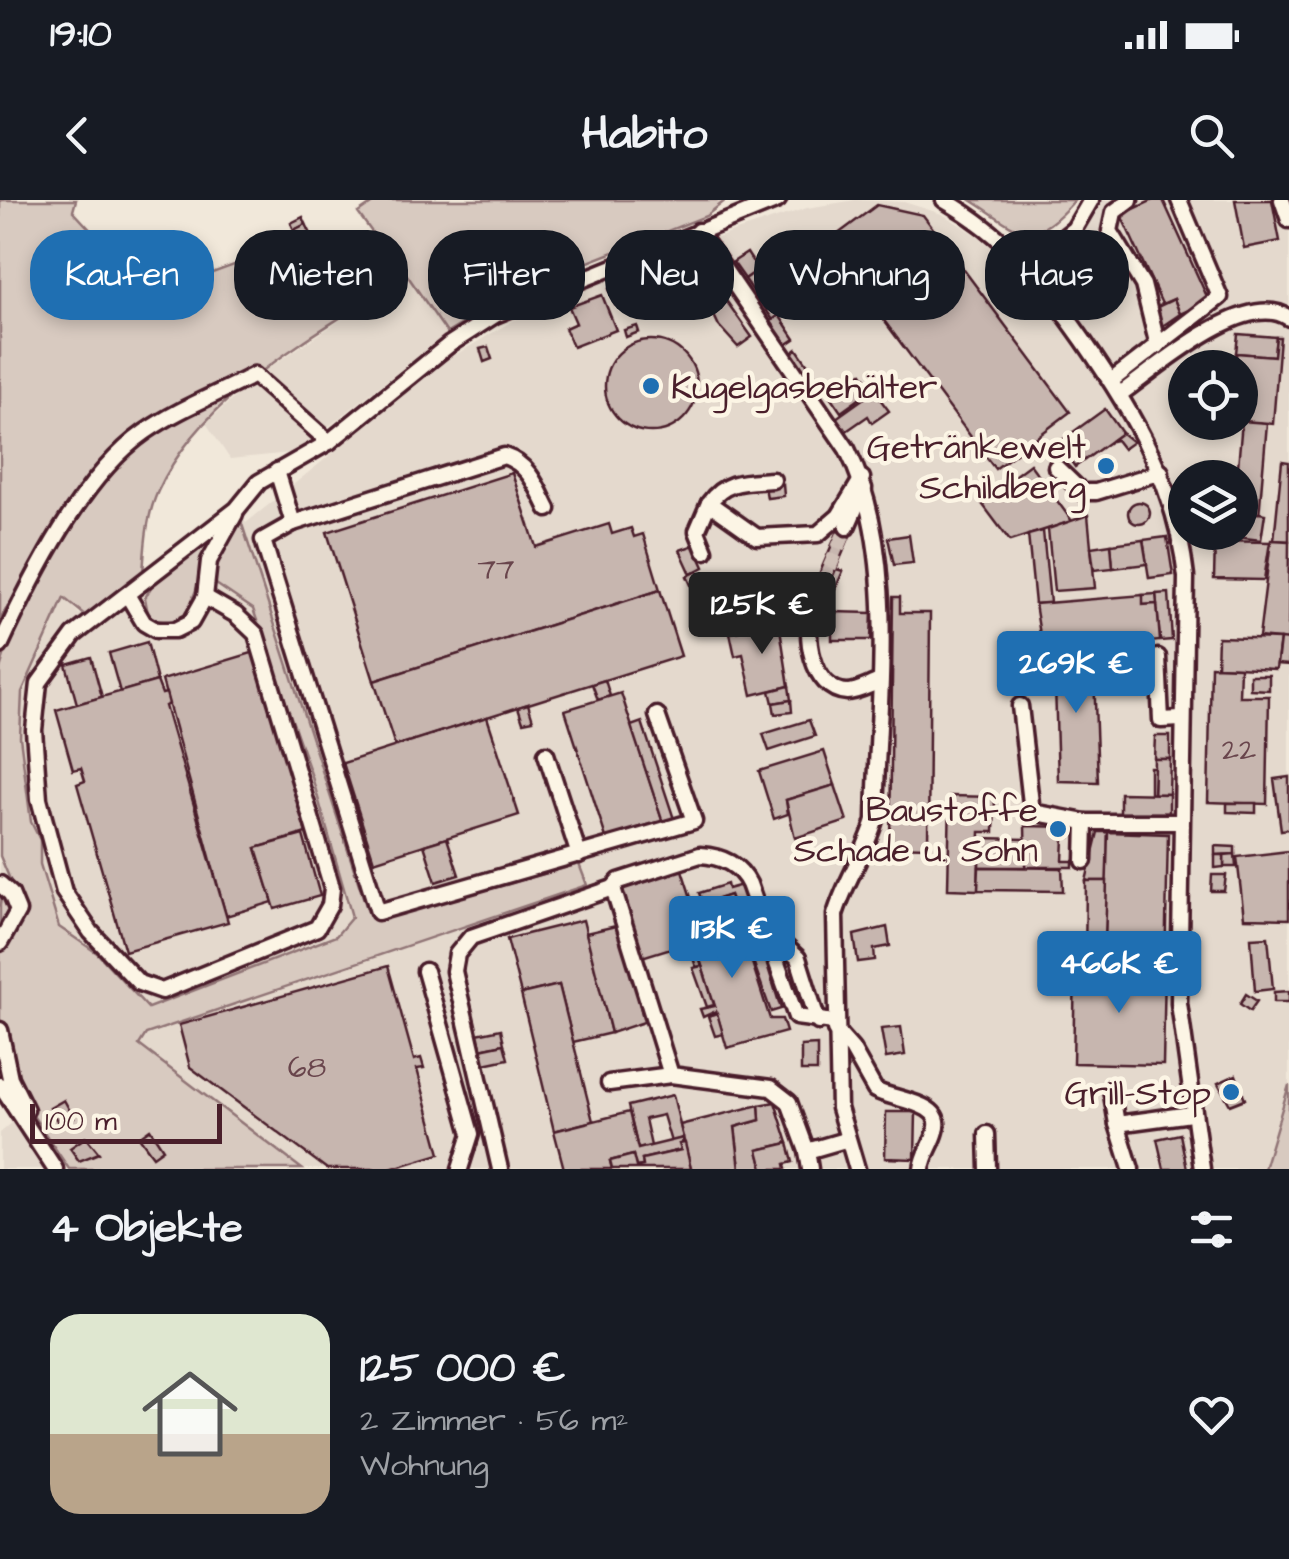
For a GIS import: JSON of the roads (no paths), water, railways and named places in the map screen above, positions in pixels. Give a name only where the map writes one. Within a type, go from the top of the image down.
[{"type":"street","points":[[702,230],[748,204],[778,200]]},
{"type":"street","points":[[944,200],[993,230]]},
{"type":"street","points":[[1073,230],[1091,200]]},
{"type":"street","points":[[1130,200],[1114,212],[1110,231],[1143,284],[1158,346]]},
{"type":"street","points":[[1116,388],[1158,346],[1220,297],[1221,290],[1179,200]]},
{"type":"street","points":[[1282,200],[1289,220]]},
{"type":"street","points":[[128,596],[144,623],[156,630],[175,630],[190,622],[205,597],[209,561],[238,509],[259,482],[329,442],[450,344],[495,314],[605,270]]},
{"type":"street","points":[[734,284],[847,449],[863,483],[880,568],[874,820],[866,850],[842,890],[835,915],[834,1026],[846,1140],[857,1169]]},
{"type":"street","points":[[1116,388],[1224,322],[1264,309],[1289,318]]},
{"type":"street","points":[[1069,320],[1116,388],[1160,472],[1178,526],[1186,577],[1179,1004],[1191,1114],[1202,1169]]},
{"type":"street","points":[[3,639],[76,508],[108,466],[146,431],[254,375],[329,442]]},
{"type":"street","points":[[548,509],[533,478],[516,460],[504,456],[294,523],[262,540],[378,912],[694,822],[658,715]]},
{"type":"street","points":[[1056,467],[1082,492],[1096,492],[1160,472]]},
{"type":"street","points":[[277,471],[294,523]]},
{"type":"street","points":[[705,551],[697,530],[718,489],[730,483],[773,480]]},
{"type":"street","points":[[709,502],[758,537],[818,534],[839,516],[863,483]]},
{"type":"street","points":[[847,526],[863,483]]},
{"type":"street","points":[[205,597],[236,615],[256,634],[332,888],[330,905],[317,928],[162,990],[140,983],[91,932],[64,892],[39,799],[34,730],[39,684],[74,634],[238,509]]},
{"type":"street","points":[[813,606],[808,620],[814,666],[833,688],[850,692],[878,682]]},
{"type":"street","points":[[1158,657],[1161,720],[1181,720]]},
{"type":"street","points":[[1020,706],[1032,812],[1085,822],[1181,822]]},
{"type":"street","points":[[546,754],[579,854]]},
{"type":"street","points":[[1084,861],[1085,822]]},
{"type":"street","points":[[500,1169],[454,970],[457,954],[471,937],[484,932],[684,860],[714,856],[744,873],[796,1018],[834,1026],[876,1090],[930,1108],[937,1118],[938,1130],[924,1152],[922,1169]]},
{"type":"street","points":[[0,884],[11,894],[18,911],[0,943]]},
{"type":"street","points":[[613,888],[671,1074]]},
{"type":"street","points":[[769,943],[782,943],[798,958],[818,1022]]},
{"type":"street","points":[[425,971],[471,1134],[460,1169]]},
{"type":"street","points":[[0,1030],[10,1078],[28,1114],[26,1122]]},
{"type":"street","points":[[609,1083],[671,1074],[771,1088],[790,1102],[810,1169]]},
{"type":"street","points":[[0,1086],[56,1169]]},
{"type":"street","points":[[1111,1090],[1131,1169]]},
{"type":"street","points":[[1117,1124],[1191,1114]]},
{"type":"street","points":[[987,1134],[988,1169]]},
{"type":"street","points":[[807,1151],[846,1140]]},
{"type":"tunnel","points":[[813,606],[847,527]]},
{"type":"place","name":"Kugelgasbehälter","points":[[651,386]]},
{"type":"place","name":"Getränkewelt Schildberg","points":[[1106,466]]},
{"type":"place","name":"Baustoffe Schade u. Sohn","points":[[1058,829]]},
{"type":"place","name":"Grill-Stop","points":[[1231,1092]]}]
